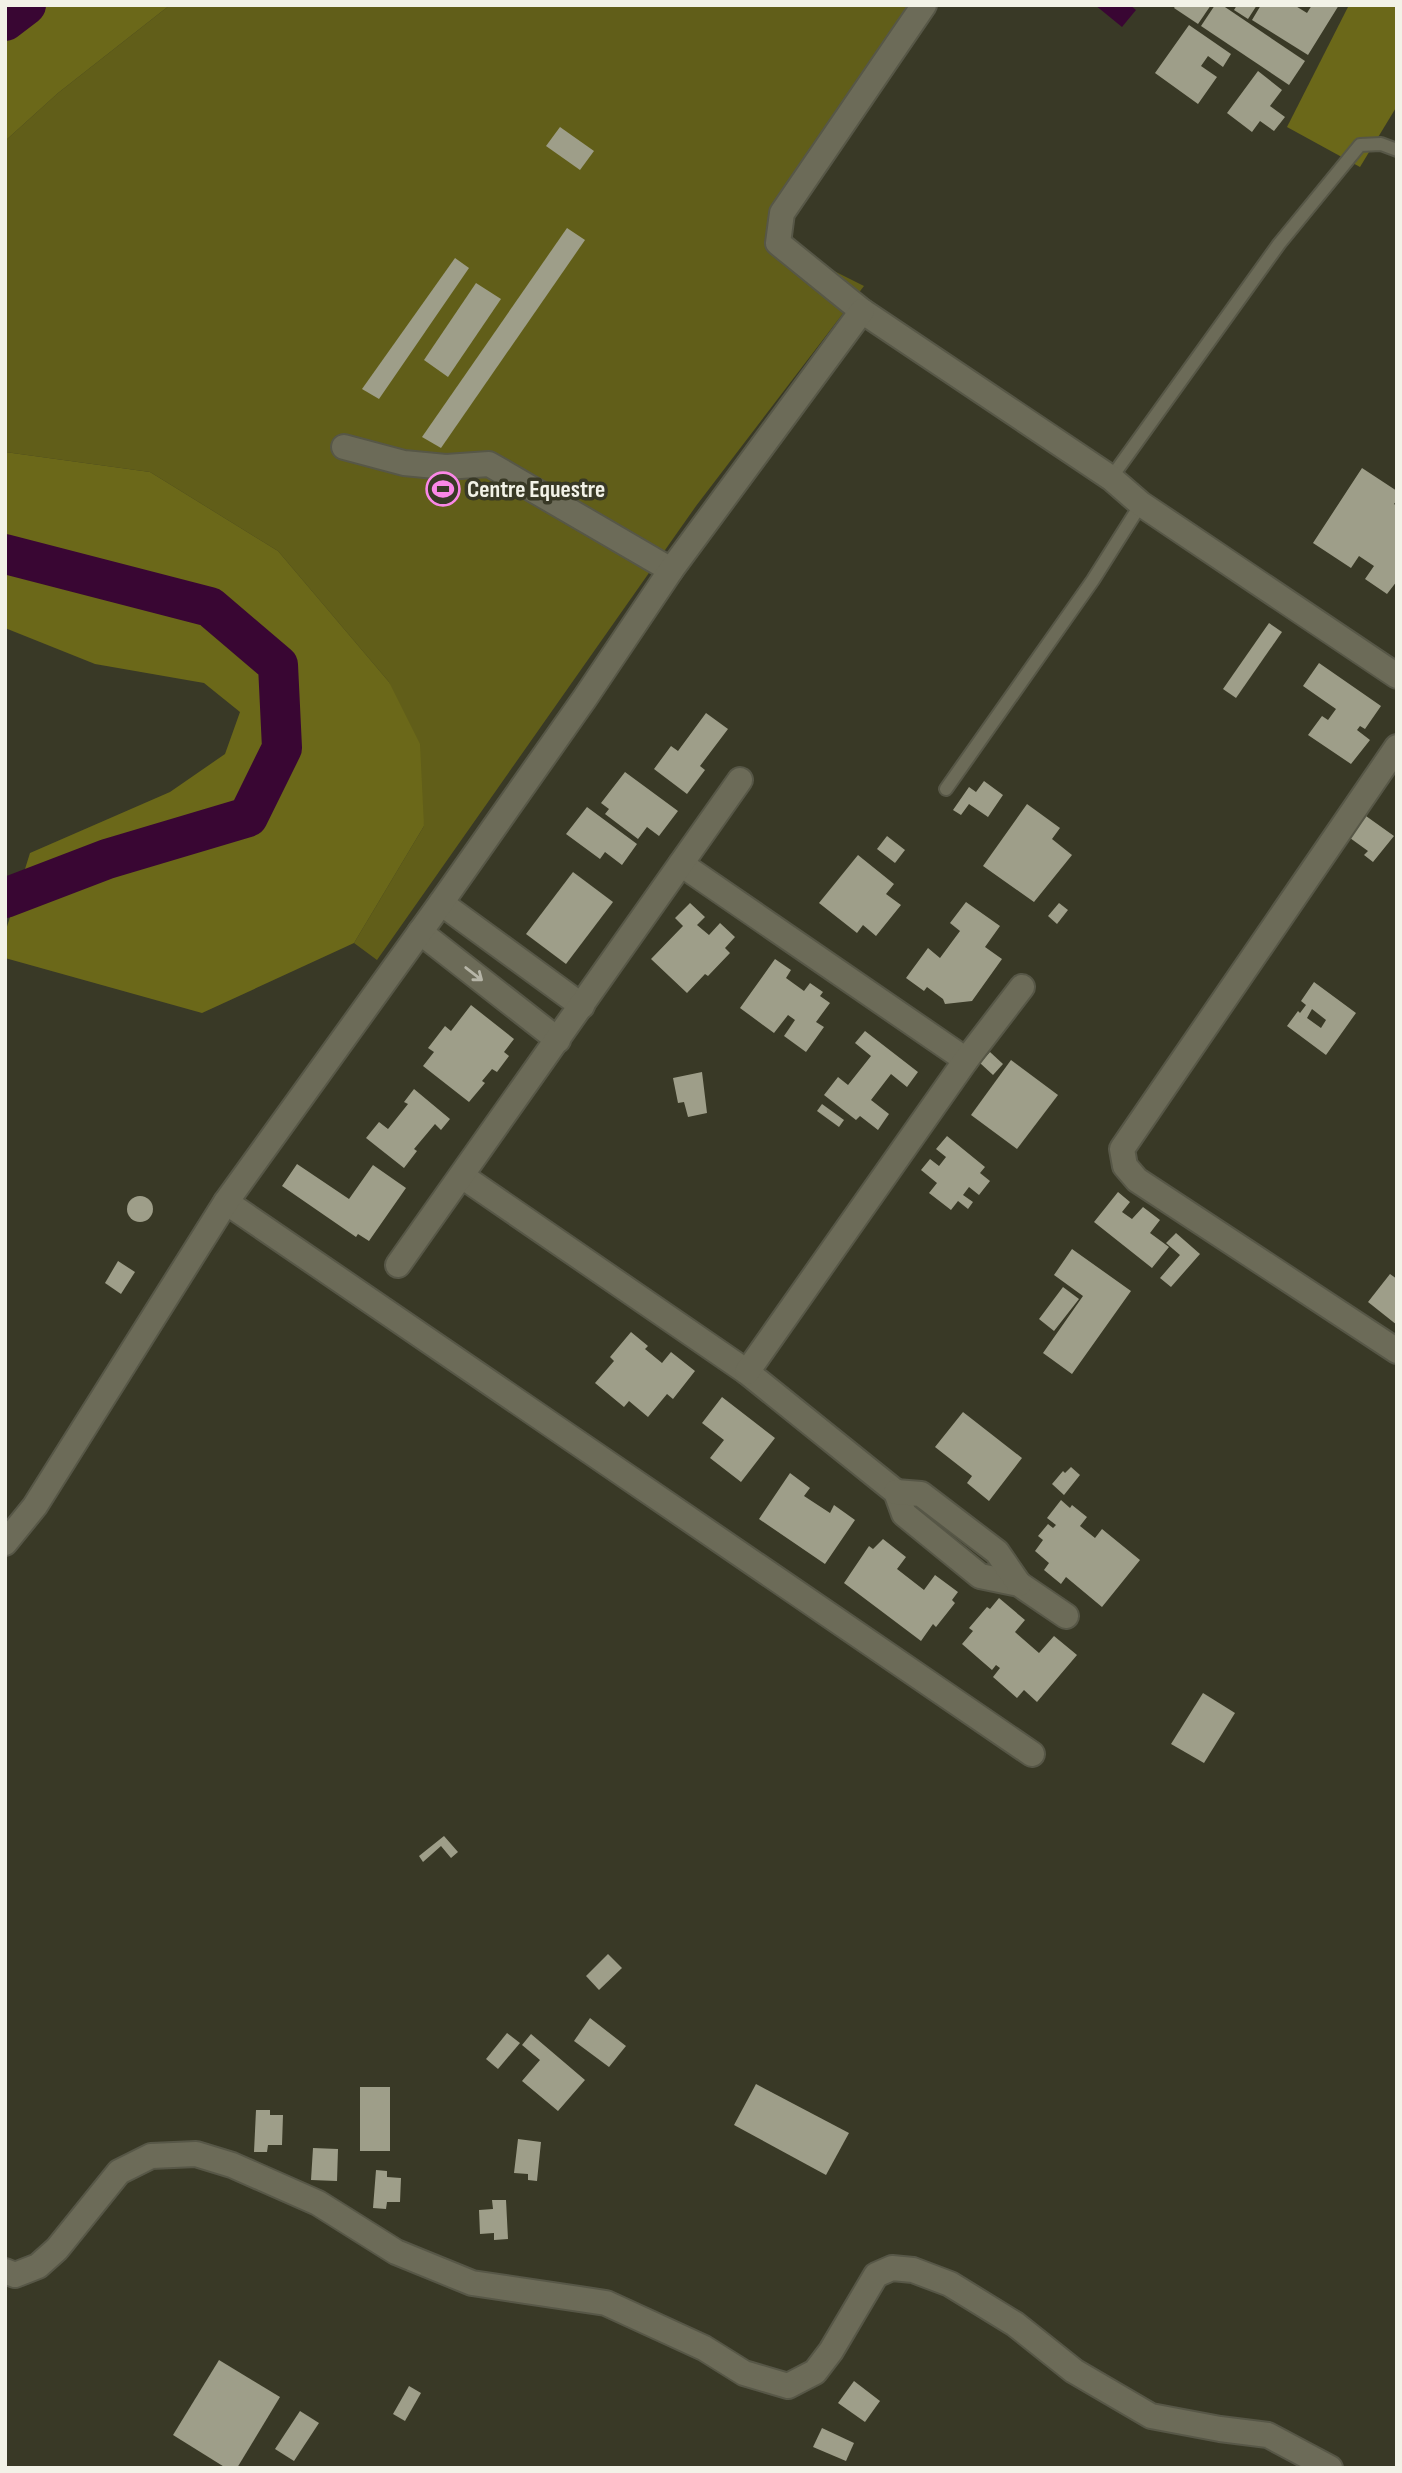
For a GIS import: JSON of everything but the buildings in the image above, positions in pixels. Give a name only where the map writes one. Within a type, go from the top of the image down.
[{"type":"street","points":[[924,5],[782,213],[778,243],[862,311],[1111,478],[1141,504],[1397,676]]},
{"type":"street","points":[[5,1543],[35,1506],[226,1202],[421,932],[671,570],[862,311]]},
{"type":"street","points":[[344,447],[404,463],[446,467],[489,464],[671,570]]},
{"type":"street","points":[[1397,747],[1122,1149],[1125,1166],[1137,1180],[1397,1351]]},
{"type":"street","points":[[398,1265],[740,780]]},
{"type":"street","points":[[681,864],[966,1060]]},
{"type":"street","points":[[441,903],[582,1006]]},
{"type":"street","points":[[421,932],[558,1040]]},
{"type":"street","points":[[747,1372],[966,1060],[1022,986]]},
{"type":"street","points":[[462,1176],[747,1372],[896,1492],[904,1514],[979,1576],[1019,1584],[1066,1616]]},
{"type":"street","points":[[226,1202],[1031,1755]]},
{"type":"street","points":[[5,2271],[15,2274],[38,2266],[57,2249],[119,2172],[151,2156],[196,2154],[232,2165],[318,2203],[396,2252],[472,2283],[606,2303],[704,2348],[744,2372],[788,2386],[815,2372],[831,2351],[876,2275],[892,2268],[913,2270],[950,2284],[1015,2324],[1074,2371],[1151,2416],[1268,2435],[1330,2468]]},
{"type":"lane","points":[[1111,478],[1279,244],[1360,145],[1381,144],[1397,150]]},
{"type":"lane","points":[[946,789],[1093,580],[1141,504]]},
{"type":"shaded area","points":[[5,5],[170,5],[58,93],[5,141]]},
{"type":"shaded area","name":"Centre Equestre","points":[[170,5],[929,5],[778,243],[864,286],[696,506],[377,960],[354,943],[424,826],[389,682],[278,551],[150,472],[5,452],[5,141],[58,93]]},
{"type":"shaded area","points":[[1095,5],[1130,5],[1136,10],[1122,27]]},
{"type":"shaded area","points":[[1349,5],[1397,5],[1397,106],[1360,167],[1287,127]]},
{"type":"shaded area","points":[[5,452],[150,472],[278,551],[389,682],[420,744],[424,826],[354,943],[202,1013],[5,958],[5,933],[30,853],[170,792],[225,754],[240,712],[204,683],[95,664],[5,628]]},
{"type":"waterway","points":[[5,21],[26,5]]},
{"type":"waterway","points":[[5,554],[210,607],[278,665],[282,748],[248,817],[107,859],[5,898]]},
{"type":"place","name":"Centre Equestre","points":[[443,489]]}]
